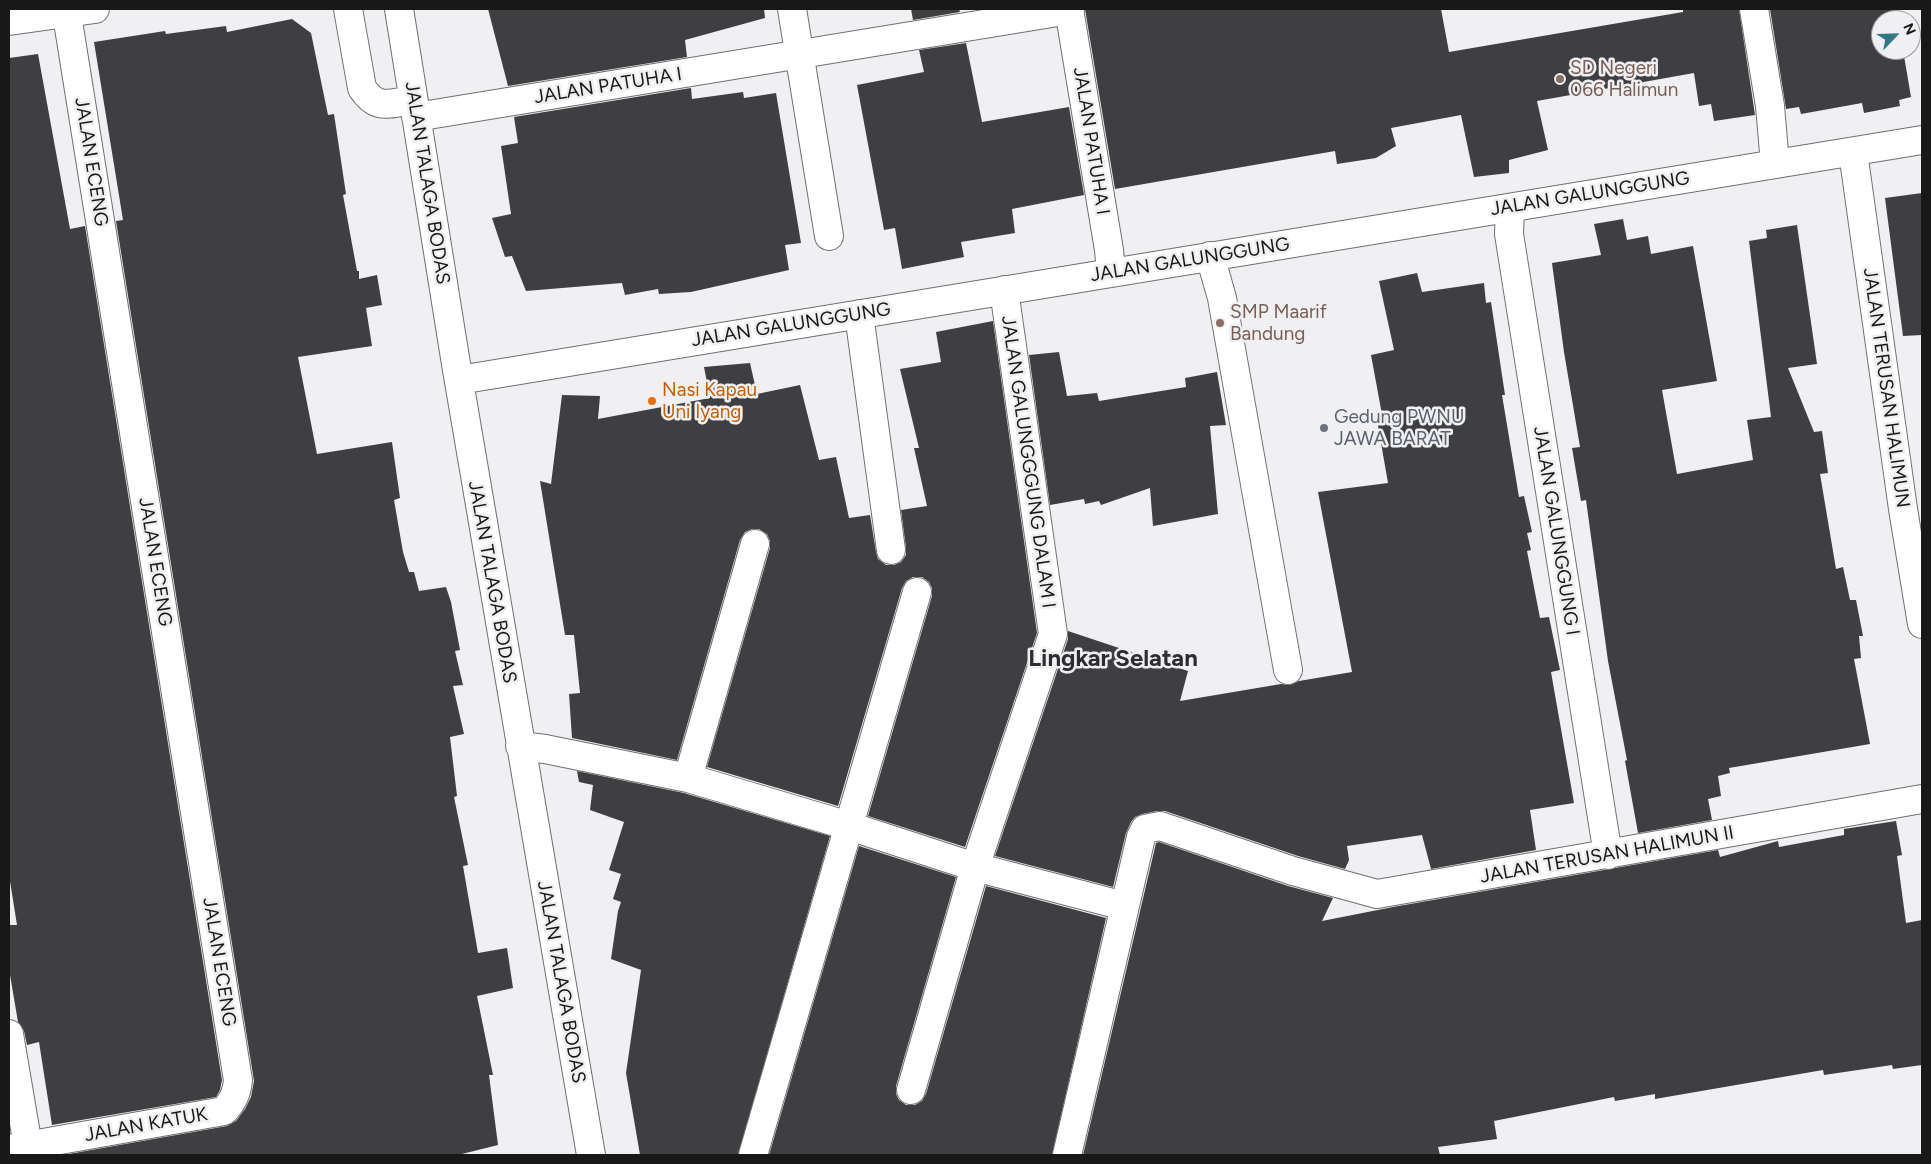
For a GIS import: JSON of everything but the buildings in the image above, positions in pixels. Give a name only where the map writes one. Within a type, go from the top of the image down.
[{"type":"street","points":[[9,21],[67,11],[95,9]]},
{"type":"street","name":"JALAN PATUHA I","points":[[348,9],[362,88],[368,98],[379,104],[415,108],[800,55],[1070,9],[1109,250],[1111,273]]},
{"type":"street","name":"JALAN TALAGA BODAS","points":[[399,9],[459,380],[590,1155]]},
{"type":"street","points":[[792,9],[829,236]]},
{"type":"street","points":[[1754,9],[1770,106],[1774,164]]},
{"type":"street","name":"JALAN ECENG","points":[[67,11],[238,1080],[238,1089],[235,1096],[224,1111]]},
{"type":"street","name":"JALAN GALUNGGUNG","points":[[459,380],[1922,140]]},
{"type":"street","name":"JALAN TERUSAN HALIMUN","points":[[1853,152],[1913,507],[1922,624]]},
{"type":"street","name":"JALAN GALUNGGUNG I","points":[[1510,208],[1509,234],[1608,855]]},
{"type":"street","points":[[1210,256],[1222,298],[1288,670]]},
{"type":"street","name":"JALAN GALUNGGGUNG DALAM I","points":[[975,867],[1053,634],[1004,290]]},
{"type":"street","points":[[859,314],[891,550]]},
{"type":"street","points":[[688,778],[755,544]]},
{"type":"street","points":[[753,1155],[917,592]]},
{"type":"street","points":[[520,746],[545,749],[688,778],[849,826],[975,867],[1124,906],[1067,1155]]},
{"type":"street","name":"JALAN TERUSAN HALIMUN II","points":[[1124,906],[1141,837],[1145,829],[1160,826],[1293,871],[1377,894],[1922,799]]},
{"type":"street","points":[[911,1090],[975,867]]},
{"type":"street","points":[[9,1034],[18,1148]]},
{"type":"street","name":"JALAN KATUK","points":[[18,1148],[224,1111]]},
{"type":"place","name":"SD Negeri 066 Halimun","points":[[1560,79]]},
{"type":"place","name":"SMP Maarif Bandung","points":[[1220,323]]},
{"type":"place","name":"Nasi Kapau Uni Iyang","points":[[652,401]]},
{"type":"place","name":"Gedung PWNU JAWA BARAT","points":[[1324,428]]},
{"type":"district","name":"Lingkar Selatan","points":[[1113,659]]}]
